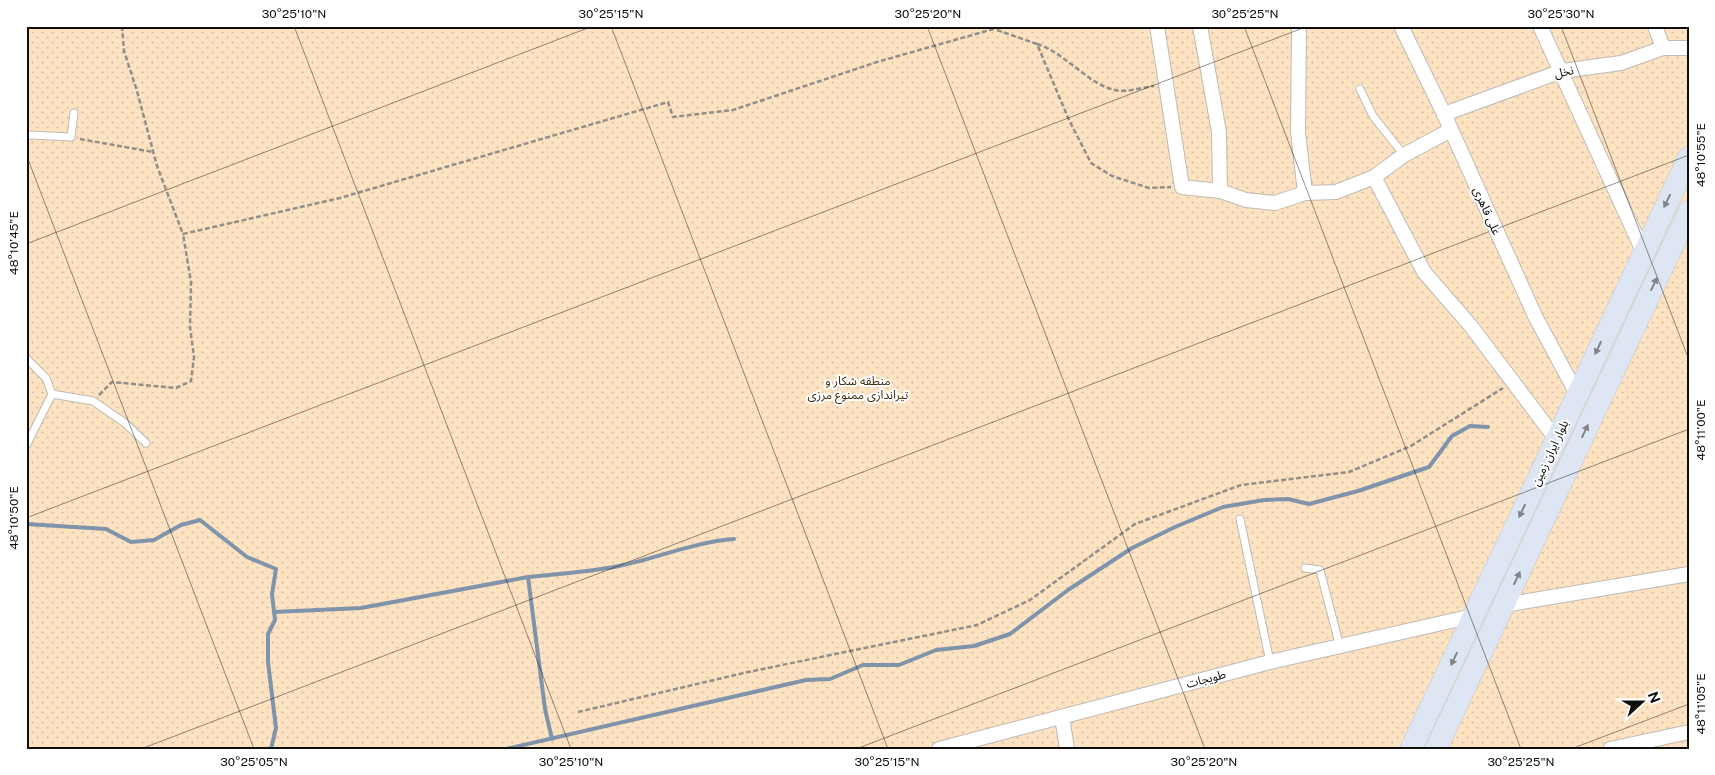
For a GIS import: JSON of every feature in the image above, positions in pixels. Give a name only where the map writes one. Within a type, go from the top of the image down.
[{"type":"main road","name":"بلوار ایران زمین","points":[[1411,749],[1643,251],[1689,157]]},
{"type":"main road","name":"بلوار ایران زمین","points":[[1436,749],[1689,211]]},
{"type":"street","points":[[1157,26],[1182,187],[1220,191],[1246,200],[1274,202],[1305,193],[1336,192],[1374,177],[1404,155],[1451,130]]},
{"type":"street","points":[[1200,26],[1219,132],[1220,191]]},
{"type":"street","points":[[1299,26],[1298,132],[1305,193]]},
{"type":"street","name":"علی قاهری","points":[[1402,26],[1535,316],[1578,394]]},
{"type":"street","points":[[1540,26],[1643,251]]},
{"type":"street","points":[[1655,26],[1663,48]]},
{"type":"street","name":"نخل","points":[[1444,114],[1562,71],[1621,63],[1663,48],[1689,48]]},
{"type":"street","points":[[1374,177],[1424,272],[1470,325],[1556,439]]},
{"type":"street","points":[[1504,605],[1689,574]]},
{"type":"street","name":"طویجات","points":[[940,749],[1270,662],[1473,616]]},
{"type":"street","points":[[1062,717],[1066,749]]},
{"type":"street","points":[[1610,749],[1689,732]]},
{"type":"lane","points":[[1360,89],[1373,116],[1404,155]]},
{"type":"lane","points":[[26,137],[30,135],[71,137],[74,113]]},
{"type":"lane","points":[[26,358],[46,378],[52,394],[26,446]]},
{"type":"lane","points":[[52,394],[93,401],[125,423],[146,443]]},
{"type":"lane","points":[[1240,519],[1270,662]]},
{"type":"lane","points":[[1305,568],[1320,570],[1340,646]]},
{"type":"path","points":[[93,401],[112,382],[176,388],[191,382],[194,357],[190,327],[191,282],[183,234],[153,152],[124,51],[122,26]]},
{"type":"path","points":[[183,234],[340,198],[570,129],[668,102],[673,117],[733,110],[877,62],[1004,26]]},
{"type":"path","points":[[996,29],[1052,48],[1104,86],[1117,91],[1166,84]]},
{"type":"path","points":[[1037,44],[1069,120],[1091,163],[1112,176],[1149,188],[1182,187]]},
{"type":"path","points":[[71,137],[153,152]]},
{"type":"path","points":[[578,712],[748,672],[977,625],[1030,600],[1135,524],[1241,485],[1349,472],[1411,446],[1468,408],[1513,382]]},
{"type":"green space","name":"منطقه شکار و تیراندازی ممنوع مرزی","points":[[26,26],[1689,26],[1689,749],[26,749]]},
{"type":"waterway","points":[[506,749],[806,680],[830,679],[863,665],[899,665],[936,650],[974,646],[1010,634],[1068,590],[1132,548],[1175,527],[1223,507],[1264,500],[1288,499],[1309,504],[1358,491],[1429,467],[1452,436],[1470,426],[1488,427]]},
{"type":"waterway","points":[[26,524],[106,529],[131,542],[154,540],[181,525],[200,520],[247,557],[276,569],[272,594],[275,620],[268,634],[268,662],[276,728],[271,749]]},
{"type":"waterway","points":[[552,739],[545,709],[528,577],[619,566],[705,543],[734,539]]},
{"type":"waterway","points":[[274,612],[361,608],[528,577]]}]
